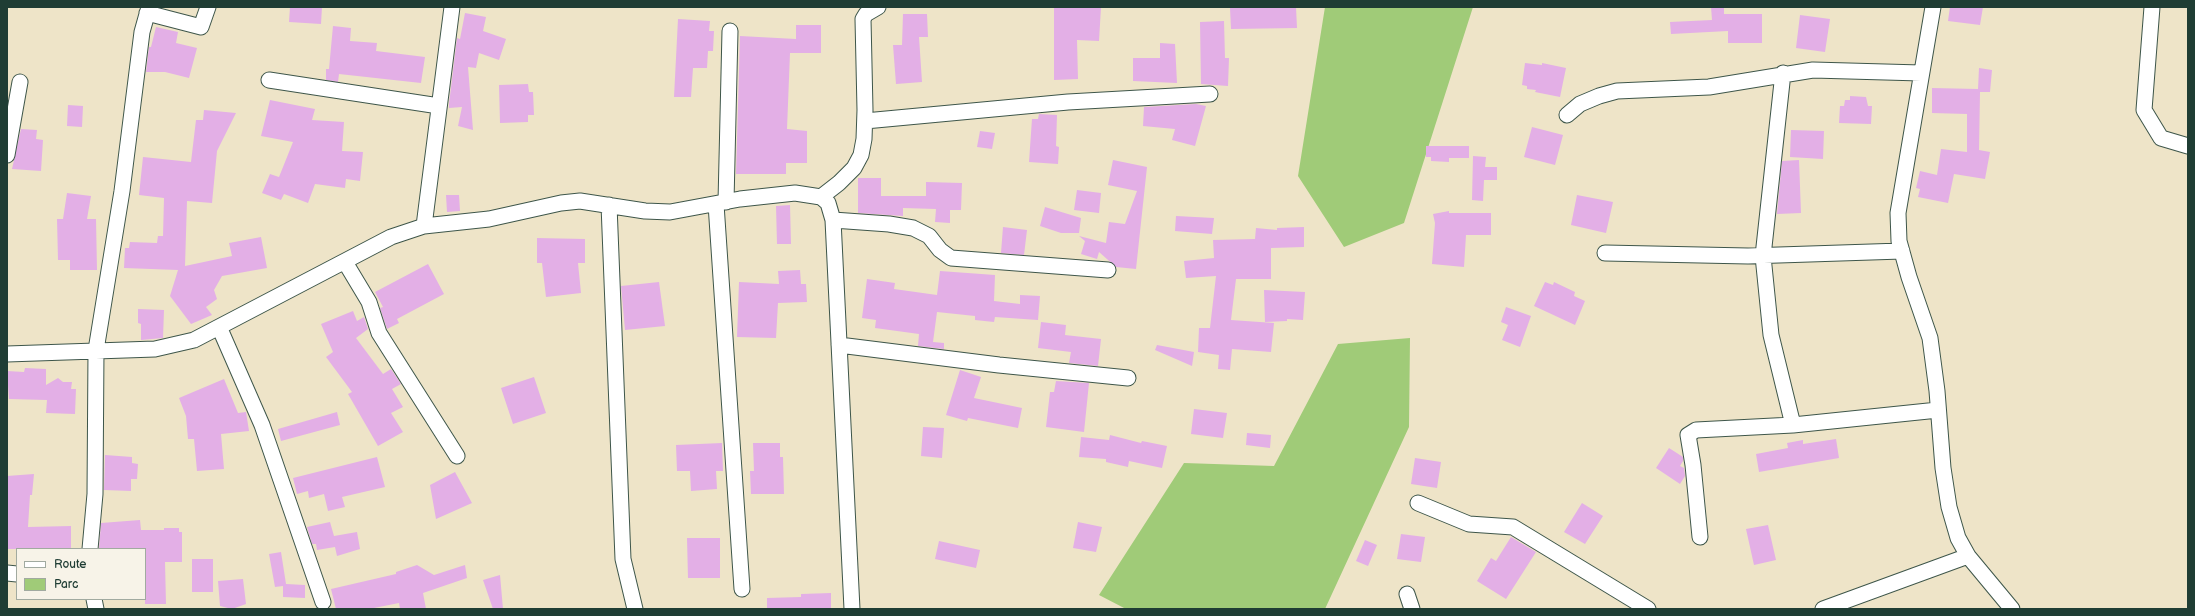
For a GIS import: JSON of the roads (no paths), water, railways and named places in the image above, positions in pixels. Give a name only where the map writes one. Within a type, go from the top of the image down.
[{"type":"street","points":[[90,548],[95,494],[96,350],[122,191],[142,32],[148,10],[201,27],[208,7]]},
{"type":"street","points":[[424,226],[452,7]]},
{"type":"street","points":[[821,197],[839,184],[854,168],[861,155],[864,139],[863,19],[866,14],[878,7]]},
{"type":"street","points":[[1933,7],[1898,213],[1899,241],[1930,338],[1943,468],[1949,507],[1958,538],[1968,556],[2012,609]]},
{"type":"street","points":[[2152,7],[2144,110],[2161,138],[2188,146]]},
{"type":"street","points":[[730,31],[721,203],[742,588]]},
{"type":"street","points":[[1567,115],[1580,104],[1616,91],[1709,86],[1783,73],[1813,70],[1921,73]]},
{"type":"street","points":[[1783,73],[1763,256],[1771,335],[1793,425]]},
{"type":"street","points":[[269,80],[439,106]]},
{"type":"street","points":[[7,155],[20,82]]},
{"type":"street","points":[[864,121],[1068,102],[1210,94]]},
{"type":"street","points":[[7,354],[171,347],[194,340],[220,329],[391,237],[424,226],[489,218],[561,203],[580,201],[645,211],[670,212],[721,203],[795,193],[821,197],[828,203],[833,220],[852,609]]},
{"type":"street","points":[[609,205],[623,559],[635,609]]},
{"type":"street","points":[[833,220],[889,224],[913,228],[929,236],[940,250],[951,258],[1108,270]]},
{"type":"street","points":[[1605,253],[1763,256],[1902,251]]},
{"type":"street","points":[[345,262],[369,302],[379,333],[457,456]]},
{"type":"street","points":[[220,329],[262,424],[323,602]]},
{"type":"street","points":[[839,345],[999,365],[1128,378]]},
{"type":"street","points":[[1700,538],[1693,465],[1688,435],[1696,430],[1793,425],[1938,410]]},
{"type":"street","points":[[1418,503],[1469,524],[1514,527],[1648,609]]},
{"type":"street","points":[[1823,609],[1968,556]]},
{"type":"street","points":[[1407,594],[1412,609]]}]
